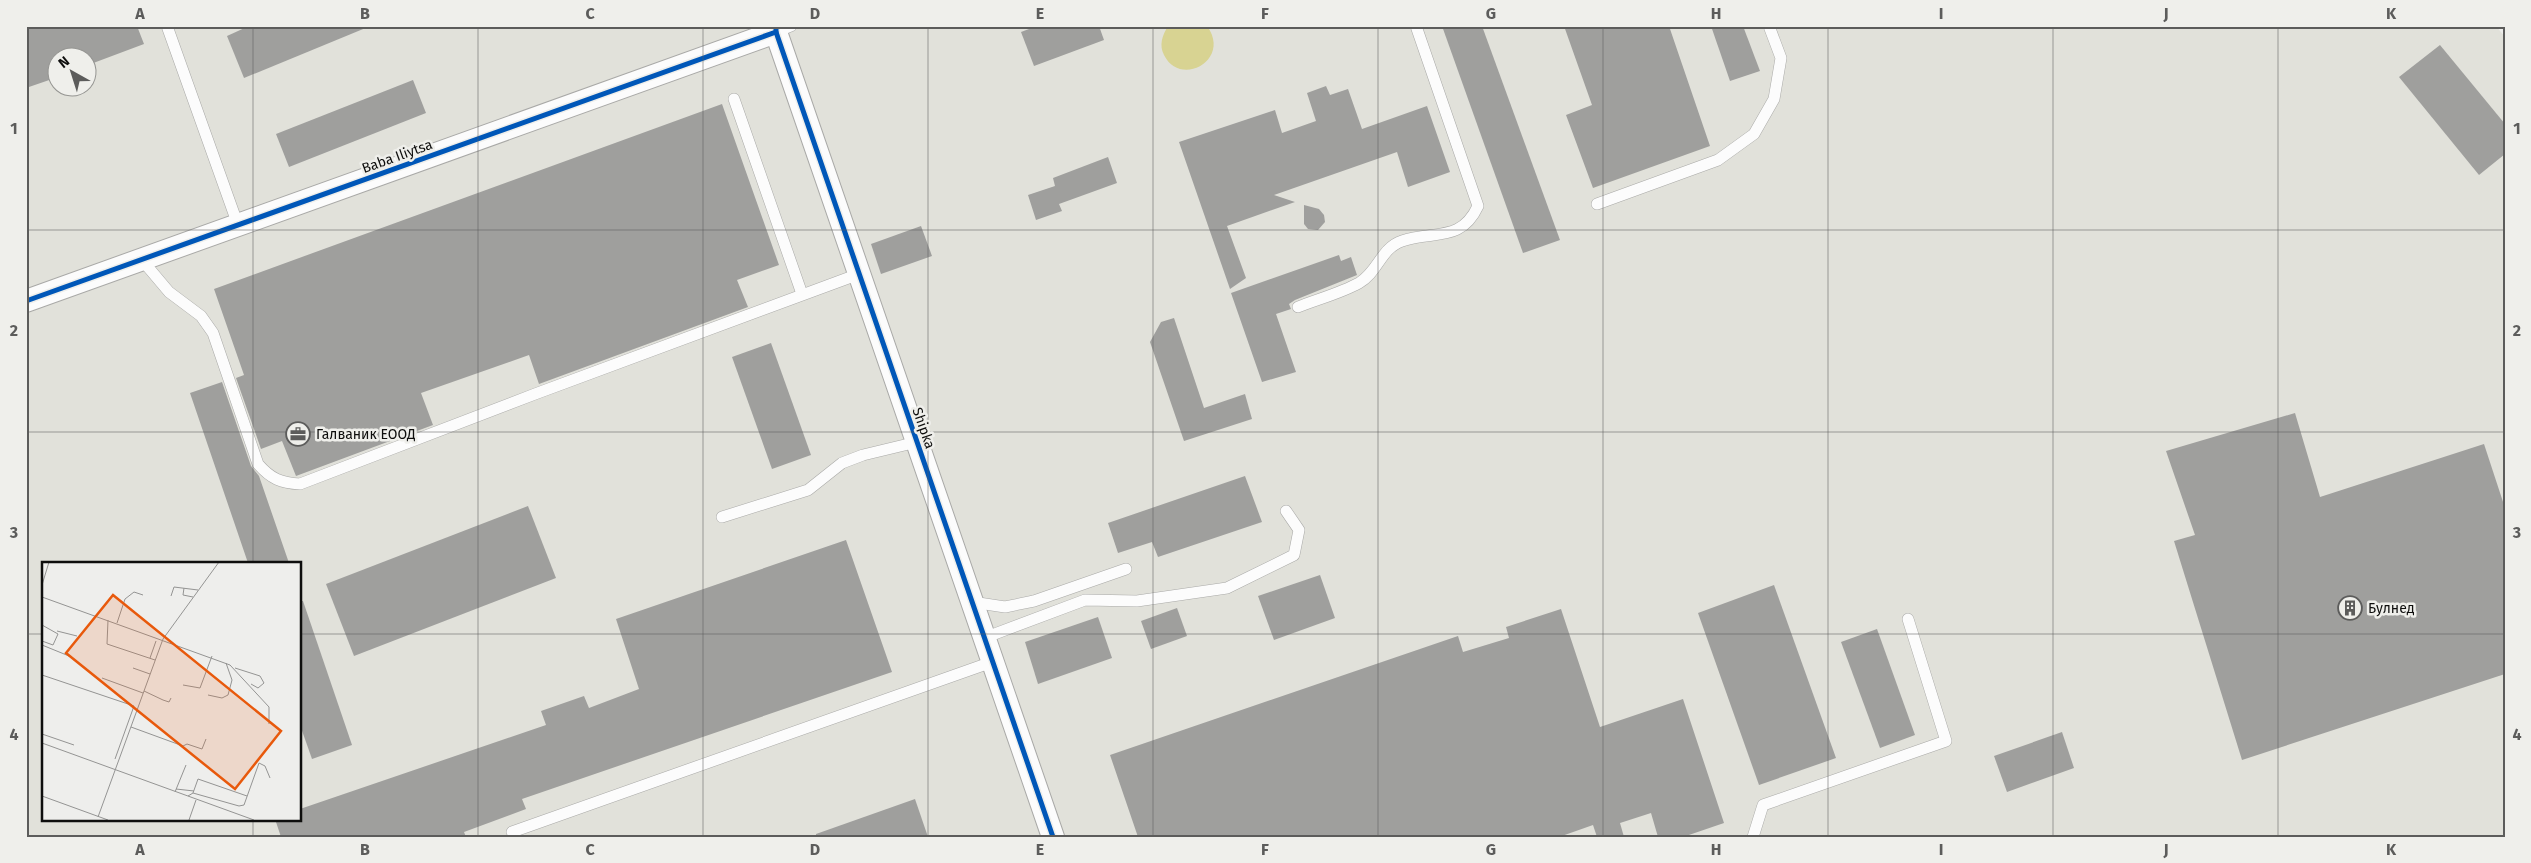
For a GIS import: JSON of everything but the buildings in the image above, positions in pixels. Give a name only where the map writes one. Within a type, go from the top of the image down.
[{"type":"street","name":"Baba Iliytsa","points":[[26,301],[781,28]]},
{"type":"street","name":"Shipka","points":[[781,28],[859,274],[1053,837]]},
{"type":"lane","points":[[166,26],[238,225]]},
{"type":"lane","points":[[1298,307],[1360,282],[1374,270],[1384,252],[1402,241],[1460,229],[1472,219],[1478,206],[1416,26]]},
{"type":"lane","points":[[1597,204],[1718,160],[1754,134],[1774,99],[1781,58],[1769,26]]},
{"type":"lane","points":[[734,99],[802,294]]},
{"type":"lane","points":[[142,260],[169,292],[201,316],[213,332],[258,464],[268,476],[283,483],[300,484],[859,274]]},
{"type":"lane","points":[[722,517],[808,490],[842,463],[863,455],[917,442]]},
{"type":"lane","points":[[984,638],[1085,600],[1137,601],[1227,588],[1294,555],[1299,530],[1286,511]]},
{"type":"lane","points":[[972,602],[1005,606],[1034,601],[1126,569]]},
{"type":"lane","points":[[1753,837],[1763,805],[1946,741],[1908,619]]},
{"type":"lane","points":[[512,832],[992,662]]},
{"type":"shaded area","points":[[26,26],[2496,26],[2505,37],[2505,837],[26,837]]},
{"type":"shaded area","points":[[1168,26],[1207,26],[1213,38],[1213,50],[1209,59],[1201,66],[1191,69],[1181,69],[1171,65],[1164,55],[1161,44]]},
{"type":"cycle path","points":[[776,26],[776,32],[1053,837]]},
{"type":"cycle path","points":[[26,301],[776,32]]},
{"type":"place","name":"Галваник ЕООД","points":[[298,434]]},
{"type":"place","name":"Булнед","points":[[2350,608]]}]
